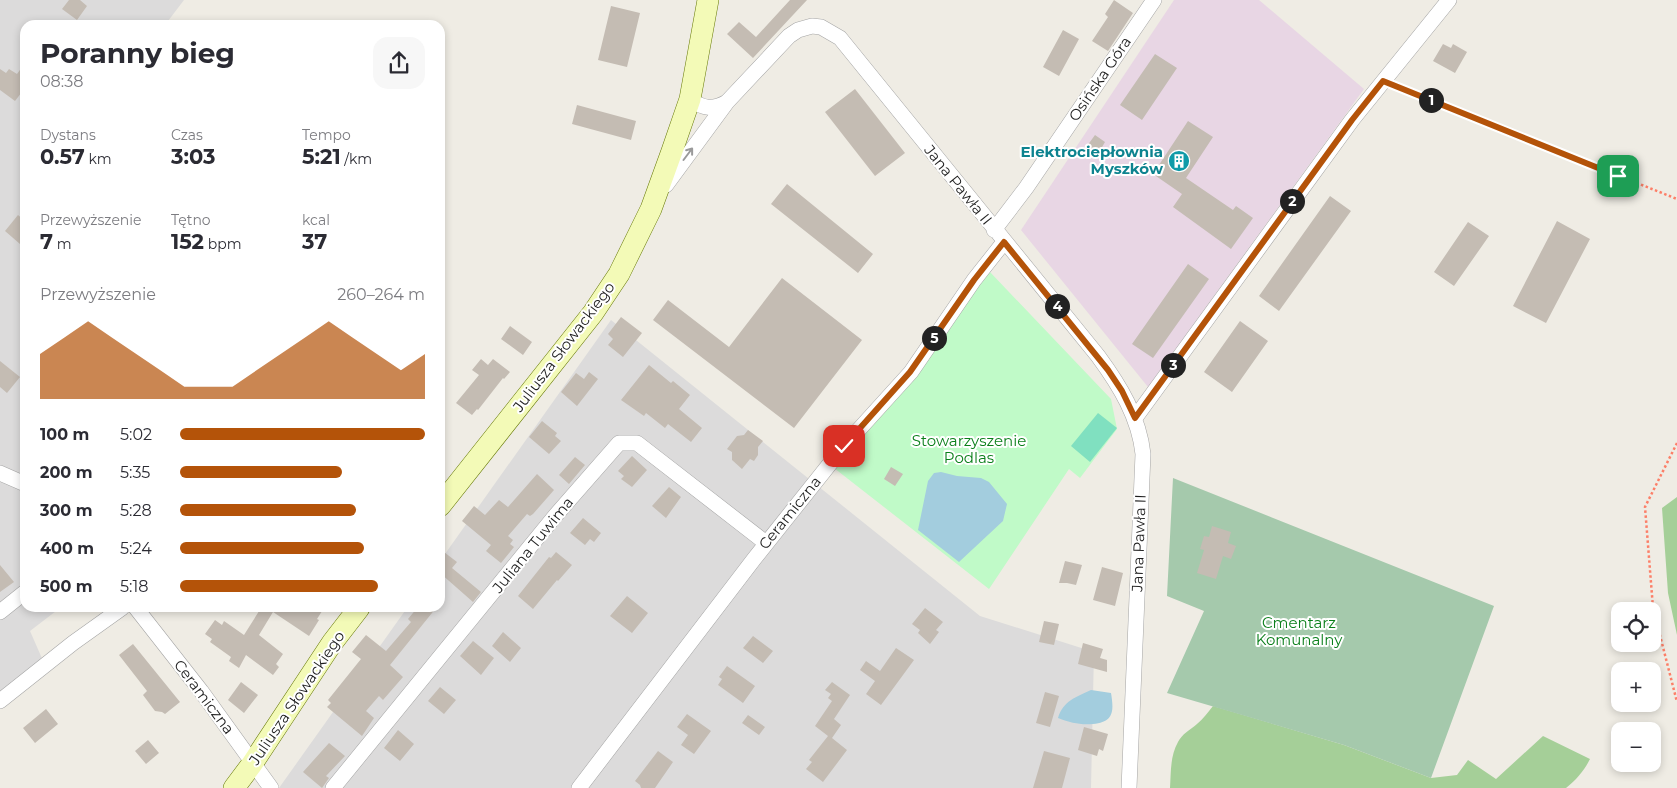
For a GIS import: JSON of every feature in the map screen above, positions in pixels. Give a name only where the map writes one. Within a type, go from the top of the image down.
[{"type":"street","name":"Juliusza Słowackiego","points":[[445,500],[593,313],[620,274],[651,209],[690,99],[708,0]]},
{"type":"street","name":"Osińska Góra","points":[[999,236],[1026,188],[1154,0]]},
{"type":"street","points":[[1135,418],[1352,120],[1449,0]]},
{"type":"street","name":"Jana Pawła II","points":[[651,209],[676,170],[727,102],[771,54],[798,30],[812,26],[822,27],[840,38],[849,48],[1108,370],[1122,391],[1135,418],[1143,454],[1129,788]]},
{"type":"street","points":[[690,99],[707,108],[718,107],[727,102]]},
{"type":"street","name":"Ceramiczna","points":[[579,788],[766,544],[844,446],[910,372],[974,280],[999,236]]},
{"type":"street","name":"Juliana Tuwima","points":[[333,788],[555,516],[619,443],[637,443],[766,544]]},
{"type":"street","points":[[0,472],[20,482]]},
{"type":"street","points":[[0,612],[20,596]]},
{"type":"street","points":[[0,701],[117,612]]},
{"type":"street","name":"Ceramiczna","points":[[139,612],[201,692],[271,788]]},
{"type":"street","name":"Juliusza Słowackiego","points":[[234,788],[332,643],[357,612]]},
{"type":"path","points":[[1383,81],[1677,199]]},
{"type":"path","points":[[1677,443],[1645,507],[1654,608],[1677,702]]},
{"type":"shaded area","points":[[0,0],[184,0],[169,20],[20,20],[20,612],[55,612],[30,631],[44,663],[0,696]]},
{"type":"shaded area","points":[[1174,0],[1259,0],[1364,89],[1148,387],[1021,230]]},
{"type":"shaded area","points":[[611,320],[980,616],[1094,652],[1091,788],[279,788],[404,612],[445,612],[445,554]]},
{"type":"green space","name":"Stowarzyszenie Podlas","points":[[990,272],[1111,399],[1117,429],[1080,478],[1069,469],[989,589],[834,468]]},
{"type":"green space","points":[[1098,413],[1117,428],[1090,462],[1071,446]]},
{"type":"green space","name":"Cmentarz Komunalny","points":[[1173,478],[1494,606],[1431,778],[1344,745],[1167,693],[1204,611],[1167,596]]},
{"type":"green space","points":[[1677,497],[1677,635],[1668,593],[1662,508]]},
{"type":"green space","points":[[1213,706],[1344,745],[1431,778],[1457,775],[1468,760],[1496,779],[1543,736],[1590,759],[1580,775],[1566,788],[1170,788],[1172,759],[1175,747],[1184,734],[1201,720]]},
{"type":"water","points":[[941,472],[957,476],[981,478],[989,482],[1007,504],[1003,521],[959,562],[918,530],[928,481],[934,473]]},
{"type":"water","points":[[1091,690],[1111,693],[1112,710],[1109,718],[1100,723],[1088,724],[1075,723],[1058,718],[1063,707],[1075,697]]},
{"type":"building","points":[[69,0],[80,0],[87,6],[77,20],[62,9]]},
{"type":"building","points":[[790,0],[807,0],[753,58],[727,34],[739,22],[756,37]]},
{"type":"building","points":[[1114,0],[1133,13],[1108,51],[1092,41],[1108,17],[1105,14]]},
{"type":"building","points":[[611,6],[640,13],[627,67],[598,60]]},
{"type":"building","points":[[1063,30],[1079,39],[1059,76],[1043,67]]},
{"type":"building","points":[[1443,44],[1451,48],[1453,44],[1467,52],[1455,73],[1433,61]]},
{"type":"building","points":[[1155,54],[1177,68],[1142,120],[1120,105]]},
{"type":"building","points":[[0,69],[6,73],[9,69],[17,74],[20,70],[20,94],[15,101],[0,90]]},
{"type":"building","points":[[855,89],[905,153],[875,176],[825,112]]},
{"type":"building","points":[[577,105],[636,121],[631,140],[572,124]]},
{"type":"building","points":[[1188,121],[1213,137],[1186,178],[1233,210],[1236,206],[1253,218],[1231,249],[1173,207],[1182,194],[1153,174]]},
{"type":"building","points":[[1095,135],[1105,142],[1098,154],[1087,146]]},
{"type":"building","points":[[787,184],[873,254],[858,273],[771,204]]},
{"type":"building","points":[[1330,196],[1351,211],[1279,311],[1259,296]]},
{"type":"building","points":[[18,215],[20,217],[20,244],[5,231]]},
{"type":"building","points":[[1557,221],[1590,239],[1546,323],[1513,306]]},
{"type":"building","points":[[1468,222],[1489,236],[1454,286],[1434,272]]},
{"type":"building","points":[[1188,264],[1209,279],[1153,358],[1132,344]]},
{"type":"building","points":[[782,278],[862,340],[794,428],[653,320],[668,300],[729,347]]},
{"type":"building","points":[[621,317],[642,333],[623,357],[608,345],[613,339],[608,334]]},
{"type":"building","points":[[1240,321],[1268,341],[1232,392],[1204,372]]},
{"type":"building","points":[[510,326],[532,342],[523,355],[501,339]]},
{"type":"building","points":[[481,359],[488,365],[493,359],[510,372],[472,415],[456,403],[479,375],[472,370]]},
{"type":"building","points":[[0,361],[20,377],[7,393],[0,387]]},
{"type":"building","points":[[649,365],[671,383],[673,381],[690,395],[679,409],[702,428],[691,442],[668,424],[665,428],[646,413],[644,416],[621,400]]},
{"type":"building","points":[[589,372],[598,379],[577,406],[561,392],[576,373],[584,379]]},
{"type":"building","points":[[542,421],[557,433],[555,436],[561,441],[549,454],[529,437]]},
{"type":"building","points":[[748,430],[763,441],[758,447],[758,455],[754,461],[750,459],[742,469],[732,460],[732,452],[727,449],[737,436],[744,435]]},
{"type":"building","points":[[632,456],[647,470],[632,487],[621,479],[624,476],[618,471]]},
{"type":"building","points":[[575,457],[585,465],[569,484],[559,475]]},
{"type":"building","points":[[891,467],[903,474],[895,486],[884,479]]},
{"type":"building","points":[[537,474],[554,490],[533,514],[530,516],[527,514],[508,536],[513,540],[510,544],[514,547],[501,563],[486,551],[491,545],[462,521],[474,506],[485,515],[499,500],[508,507]]},
{"type":"building","points":[[669,487],[681,497],[666,518],[652,506]]},
{"type":"building","points":[[583,518],[601,533],[594,542],[590,539],[585,545],[570,533]]},
{"type":"building","points":[[1212,526],[1231,532],[1228,543],[1236,546],[1231,559],[1223,556],[1216,579],[1197,573],[1204,550],[1200,549],[1204,536],[1209,537]]},
{"type":"building","points":[[556,552],[572,565],[533,609],[518,596],[549,557],[551,558]]},
{"type":"building","points":[[445,553],[457,562],[452,568],[481,592],[473,602],[445,577]]},
{"type":"building","points":[[1065,561],[1082,565],[1076,585],[1059,583]]},
{"type":"building","points":[[0,565],[14,582],[0,592]]},
{"type":"building","points":[[1102,567],[1123,573],[1115,606],[1093,600]]},
{"type":"building","points":[[627,596],[648,613],[632,633],[610,616]]},
{"type":"building","points":[[925,608],[943,622],[936,630],[939,632],[930,644],[918,633],[920,630],[912,624]]},
{"type":"building","points":[[258,612],[273,612],[259,635],[283,654],[276,664],[279,667],[273,675],[246,655],[239,668],[229,661],[231,657],[210,642],[212,639],[205,634],[215,620],[222,625],[224,621],[244,635]]},
{"type":"building","points":[[273,612],[321,612],[317,619],[319,620],[309,636]]},
{"type":"building","points":[[414,612],[433,612],[390,665],[403,677],[383,700],[379,696],[366,711],[374,718],[362,736],[327,707],[331,703],[328,700],[361,659],[352,652],[366,635],[386,651],[411,622],[408,619]]},
{"type":"building","points":[[1044,621],[1059,624],[1054,645],[1039,642]]},
{"type":"building","points":[[503,632],[521,648],[510,662],[492,646]]},
{"type":"building","points":[[753,636],[773,651],[763,663],[743,648]]},
{"type":"building","points":[[473,641],[494,658],[481,675],[460,656]]},
{"type":"building","points":[[1083,643],[1103,649],[1100,658],[1107,660],[1107,672],[1078,664]]},
{"type":"building","points":[[133,644],[180,702],[165,714],[155,711],[143,695],[147,691],[119,655]]},
{"type":"building","points":[[896,648],[914,660],[881,705],[866,694],[875,681],[860,670],[866,661],[880,671]]},
{"type":"building","points":[[727,666],[755,686],[743,703],[718,685],[722,679],[719,677]]},
{"type":"building","points":[[241,682],[258,695],[244,713],[228,700]]},
{"type":"building","points":[[832,682],[850,695],[834,719],[841,725],[832,738],[847,750],[823,782],[806,769],[812,762],[809,760],[828,736],[815,726],[832,701],[828,698],[831,694],[825,690]]},
{"type":"building","points":[[440,687],[456,700],[444,714],[428,701]]},
{"type":"building","points":[[1045,692],[1059,696],[1050,727],[1036,723]]},
{"type":"building","points":[[46,709],[58,724],[35,743],[23,728]]},
{"type":"building","points":[[687,714],[711,731],[694,754],[681,745],[688,735],[677,727]]},
{"type":"building","points":[[748,715],[765,727],[759,735],[742,723]]},
{"type":"building","points":[[1084,727],[1108,734],[1103,751],[1099,749],[1097,756],[1078,750]]},
{"type":"building","points":[[398,730],[414,744],[400,761],[384,748]]},
{"type":"building","points":[[148,740],[159,753],[146,764],[135,751]]},
{"type":"building","points":[[329,743],[345,756],[326,776],[329,778],[322,788],[303,772]]},
{"type":"building","points":[[658,751],[673,762],[655,788],[641,788],[635,781]]},
{"type":"building","points":[[1044,751],[1070,758],[1062,788],[1033,788]]},
{"type":"place","name":"Elektrociepłownia Myszków","points":[[1179,161]]},
{"type":"route","points":[[844,446],[910,372],[974,280],[1004,242],[1088,343],[1122,391],[1135,418],[1352,120],[1383,81],[1618,176]]}]
